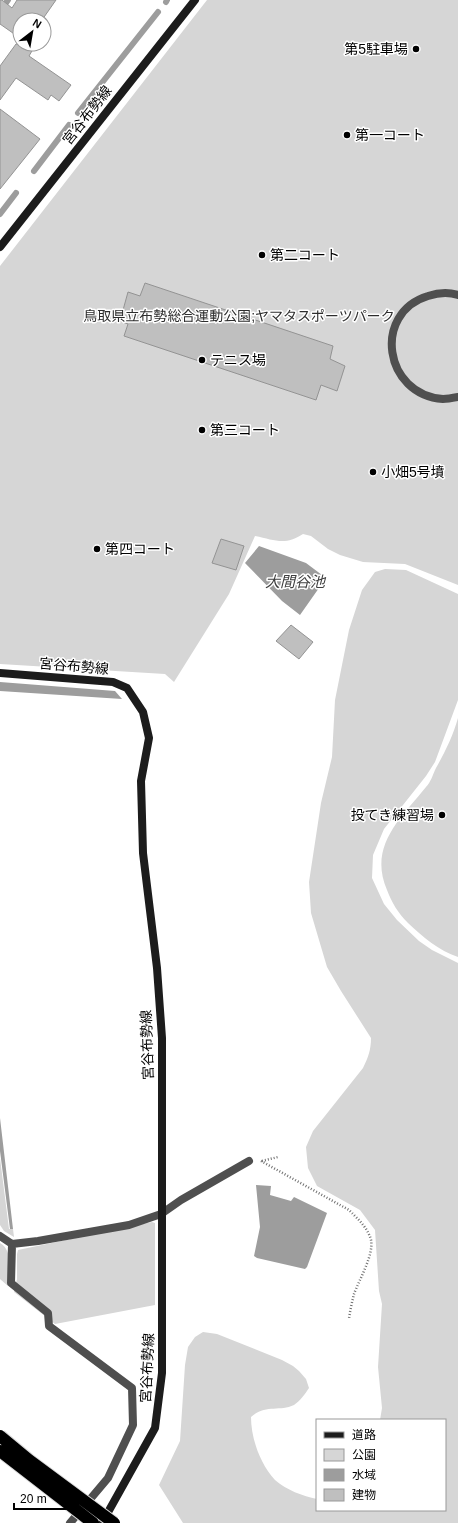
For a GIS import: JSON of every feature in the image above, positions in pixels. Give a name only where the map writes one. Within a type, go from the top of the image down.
[{"type":"highway","points":[[0,1436],[114,1523]]},
{"type":"highway","points":[[0,1451],[93,1523]]},
{"type":"street","name":"宮谷布勢線","points":[[0,247],[195,0]]},
{"type":"street","points":[[458,295],[437,294],[420,299],[406,309],[397,323],[392,340],[393,358],[399,374],[411,387],[426,396],[444,399],[458,397]]},
{"type":"street","name":"宮谷布勢線","points":[[0,673],[114,682],[127,688],[143,712],[149,738],[141,781],[143,853],[157,968],[162,1038],[162,1373],[155,1428],[102,1523]]},
{"type":"street","points":[[0,1236],[12,1244],[38,1241],[129,1225],[161,1214],[249,1161]]},
{"type":"street","points":[[12,1244],[11,1283],[48,1313],[48,1326],[132,1388],[133,1426],[108,1478],[70,1523]]},
{"type":"path","points":[[262,1161],[278,1157]]},
{"type":"path","points":[[249,1161],[262,1161],[349,1210],[368,1232],[371,1242],[370,1253],[354,1294],[349,1319]]},
{"type":"green space","name":"鳥取県立布勢総合運動公園;ヤマタスポーツパーク","points":[[207,0],[458,0],[458,585],[405,564],[363,562],[340,555],[328,549],[311,536],[303,534],[297,538],[285,541],[255,536],[229,594],[174,682],[165,674],[0,664],[0,266]]},
{"type":"green space","points":[[385,569],[406,570],[458,594],[458,700],[435,762],[426,776],[384,829],[373,855],[372,878],[384,904],[397,920],[419,941],[432,950],[458,963],[458,1523],[183,1523],[159,1485],[180,1441],[185,1365],[188,1347],[195,1337],[203,1332],[217,1334],[282,1360],[293,1366],[306,1379],[309,1388],[294,1405],[283,1408],[267,1409],[256,1413],[251,1417],[251,1425],[257,1450],[270,1474],[279,1484],[295,1492],[316,1499],[316,1511],[446,1511],[446,1419],[380,1419],[382,1408],[378,1367],[382,1304],[379,1291],[375,1230],[360,1210],[317,1186],[308,1168],[306,1147],[313,1131],[363,1068],[368,1057],[371,1038],[327,967],[311,913],[309,882],[321,803],[332,757],[335,700],[349,630],[362,590],[375,572]]},
{"type":"green space","name":"投てき練習場","points":[[458,718],[458,957],[431,943],[413,928],[401,915],[393,904],[387,890],[382,874],[382,860],[384,846],[390,834],[431,780],[454,731]]},
{"type":"green space","points":[[0,1158],[9,1229],[13,1229],[14,1237],[4,1231],[0,1225]]},
{"type":"green space","points":[[152,1222],[155,1223],[155,1305],[55,1324],[14,1292],[17,1279],[18,1250]]},
{"type":"green space","points":[[0,1243],[4,1246],[9,1256],[10,1269],[8,1286],[0,1279]]},
{"type":"water","name":"大間谷池","points":[[259,546],[306,563],[326,578],[300,615],[282,601],[245,563]]},
{"type":"water","points":[[0,682],[115,691],[122,699],[0,691]]},
{"type":"water","points":[[0,1118],[13,1229],[10,1229],[0,1151]]},
{"type":"water","points":[[256,1185],[271,1186],[270,1195],[291,1201],[294,1197],[327,1213],[305,1269],[254,1256],[260,1227]]},
{"type":"building","points":[[0,0],[12,8],[17,0],[56,0],[48,12],[12,12],[12,32],[0,24]]},
{"type":"building","points":[[12,50],[12,52],[31,52],[29,56],[71,85],[59,101],[51,95],[48,100],[16,78],[0,100],[0,66]]},
{"type":"building","points":[[0,109],[40,139],[0,189]]},
{"type":"building","points":[[145,283],[333,346],[330,359],[345,366],[337,391],[321,385],[316,400],[124,336],[128,324],[120,321],[128,292],[140,296]]},
{"type":"building","points":[[221,539],[244,546],[236,570],[212,563]]},
{"type":"building","points":[[291,625],[313,642],[299,659],[276,641]]},
{"type":"waterway","points":[[0,11],[8,0]]},
{"type":"waterway","points":[[78,113],[158,12]]},
{"type":"waterway","points":[[34,171],[69,125]]},
{"type":"waterway","points":[[0,214],[16,193]]},
{"type":"place","name":"第5駐車場","points":[[416,49]]},
{"type":"place","name":"第一コート","points":[[347,135]]},
{"type":"place","name":"第二コート","points":[[262,255]]},
{"type":"place","name":"テニス場","points":[[202,360]]},
{"type":"place","name":"第三コート","points":[[202,430]]},
{"type":"place","name":"小畑5号墳","points":[[373,472]]},
{"type":"place","name":"第四コート","points":[[97,549]]},
{"type":"place","name":"投てき練習場","points":[[442,815]]}]
